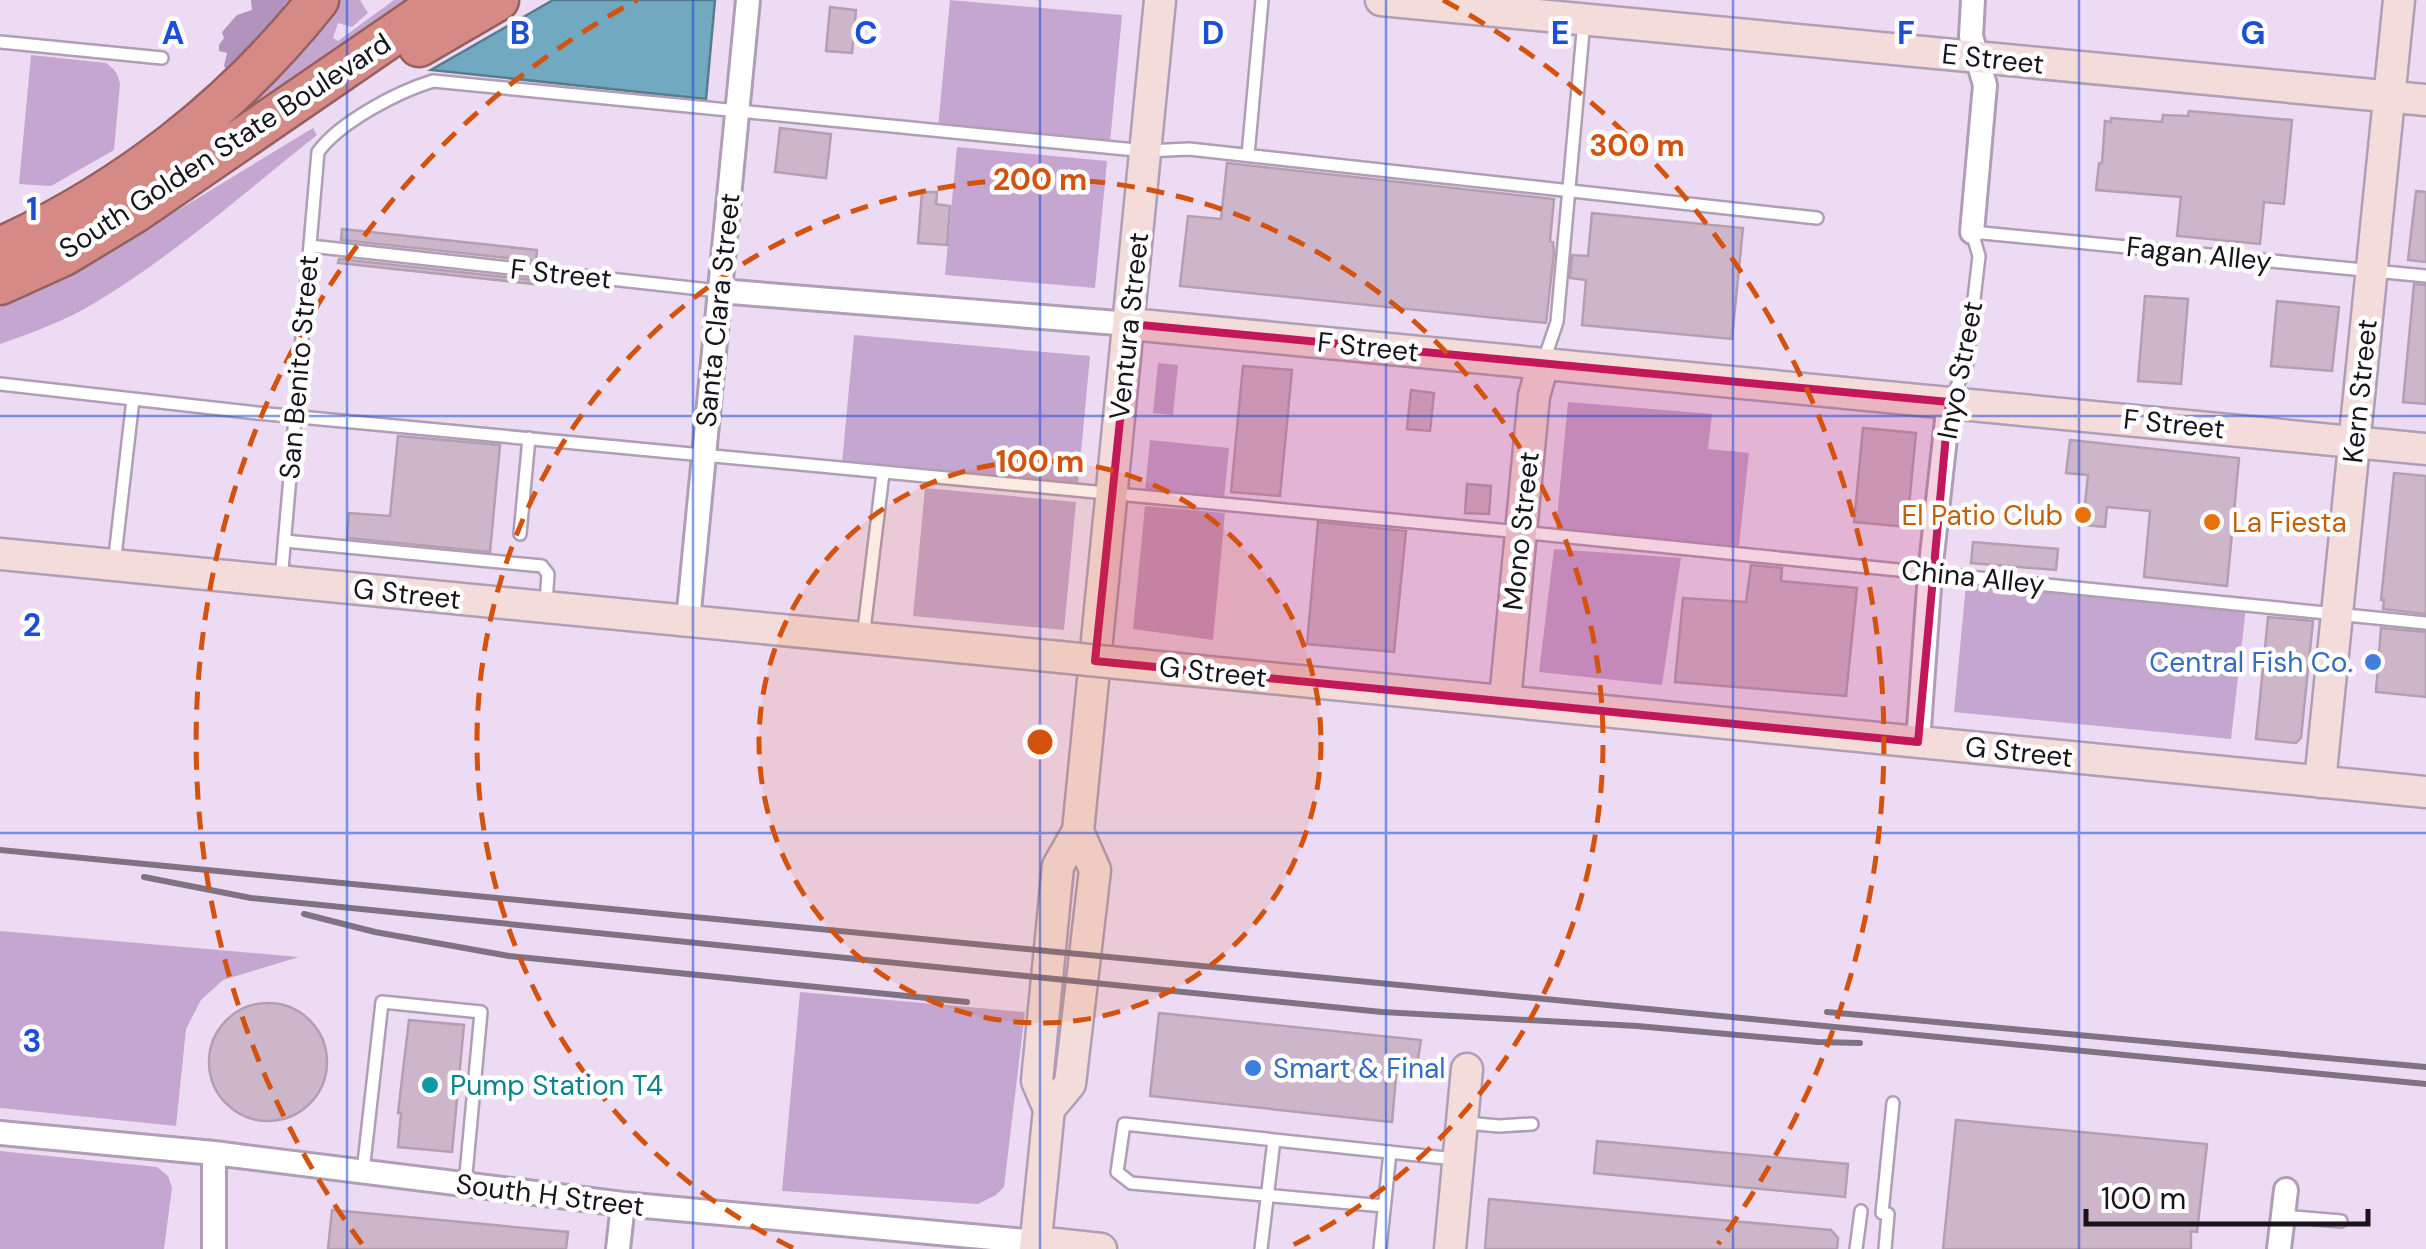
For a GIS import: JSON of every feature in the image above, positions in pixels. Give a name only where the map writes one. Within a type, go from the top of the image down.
[{"type":"highway","name":"South Golden State Boulevard","points":[[0,248],[109,190],[169,148],[260,66],[318,0]]},
{"type":"highway","name":"South Golden State Boulevard","points":[[0,284],[64,255],[135,212],[444,0]]},
{"type":"highway","points":[[135,212],[498,0]]},
{"type":"street","name":"Santa Clara Street","points":[[688,621],[748,0]]},
{"type":"street","name":"Ventura Street","points":[[1035,1246],[1049,1109],[1037,1082],[1058,866],[1078,831],[1160,0]]},
{"type":"street","name":"E Street","points":[[1381,0],[1578,13],[2426,100]]},
{"type":"street","name":"Inyo Street","points":[[1972,232],[1986,86],[1970,36],[1973,0]]},
{"type":"street","name":"Kern Street","points":[[2320,782],[2399,0]]},
{"type":"street","name":"F Street","points":[[720,291],[1130,324],[2426,449]]},
{"type":"street","name":"Mono Street","points":[[1505,700],[1534,396],[1543,364]]},
{"type":"street","name":"Inyo Street","points":[[1918,742],[1930,573],[1950,402]]},
{"type":"street","name":"G Street","points":[[0,554],[2426,792]]},
{"type":"street","points":[[1450,1249],[1468,1069]]},
{"type":"street","name":"South H Street","points":[[0,1133],[214,1153],[623,1204],[1035,1246],[1101,1249]]},
{"type":"street","points":[[214,1153],[214,1249]]},
{"type":"street","points":[[2280,1249],[2286,1190]]},
{"type":"street","points":[[618,1249],[623,1204]]},
{"type":"lane","points":[[1248,155],[1262,0]]},
{"type":"lane","points":[[1543,364],[1557,322],[1569,190],[1578,13]]},
{"type":"lane","points":[[0,42],[162,58]]},
{"type":"lane","name":"San Benito Street","points":[[281,581],[318,152],[326,142],[366,113],[412,87],[433,81],[738,110]]},
{"type":"lane","points":[[738,110],[1146,151],[1190,149],[1816,218]]},
{"type":"lane","name":"Fagan Alley","points":[[1972,232],[2426,276]]},
{"type":"lane","name":"Inyo Street","points":[[1950,402],[1966,368],[1979,256],[1972,232]]},
{"type":"lane","name":"F Street","points":[[310,246],[720,291]]},
{"type":"lane","name":"China Alley","points":[[0,384],[2426,623]]},
{"type":"lane","points":[[114,565],[133,399]]},
{"type":"lane","points":[[520,534],[530,438]]},
{"type":"lane","points":[[863,638],[883,474]]},
{"type":"lane","points":[[284,541],[542,566],[548,574],[545,607]]},
{"type":"lane","points":[[363,1172],[382,1002],[481,1012],[465,1184]]},
{"type":"lane","points":[[1884,1249],[1893,1103]]},
{"type":"lane","points":[[1462,1123],[1532,1124]]},
{"type":"lane","points":[[1384,1206],[1131,1183],[1117,1172],[1124,1124],[1459,1159]]},
{"type":"lane","points":[[1262,1249],[1274,1140]]},
{"type":"lane","points":[[1380,1249],[1390,1152]]},
{"type":"lane","points":[[1856,1249],[1861,1211]]},
{"type":"lane","points":[[2283,1216],[2341,1221]]},
{"type":"highlighted area","points":[[1130,324],[1949,402],[1918,742],[1095,661]]},
{"type":"shaded area","points":[[251,0],[289,0],[274,35],[228,72],[224,66],[227,53],[219,51],[222,32],[237,15],[252,10]]},
{"type":"shaded area","points":[[339,0],[360,0],[368,13],[352,27],[338,23],[333,38],[338,41],[394,0],[419,0],[249,112],[244,107]]},
{"type":"shaded area","points":[[950,0],[1122,15],[1110,143],[938,128]]},
{"type":"shaded area","points":[[31,55],[106,63],[116,72],[120,84],[114,150],[51,186],[19,184]]},
{"type":"shaded area","points":[[313,128],[317,135],[151,266],[82,310],[0,344],[0,307],[86,266]]},
{"type":"shaded area","points":[[957,147],[1107,161],[1095,288],[945,275]]},
{"type":"shaded area","points":[[854,335],[1090,356],[1078,485],[842,463]]},
{"type":"shaded area","points":[[1158,363],[1178,365],[1173,415],[1153,413]]},
{"type":"shaded area","points":[[1568,402],[1712,414],[1708,449],[1749,453],[1739,546],[1556,529]]},
{"type":"shaded area","points":[[1150,440],[1229,448],[1224,499],[1145,491]]},
{"type":"shaded area","points":[[925,488],[1076,502],[1064,630],[913,616]]},
{"type":"shaded area","points":[[1145,506],[1225,513],[1213,640],[1133,629]]},
{"type":"shaded area","points":[[1554,549],[1681,558],[1662,685],[1539,672]]},
{"type":"shaded area","points":[[1966,584],[2246,607],[2231,739],[1954,712]]},
{"type":"shaded area","points":[[0,931],[299,957],[223,980],[201,1000],[186,1029],[176,1126],[0,1108]]},
{"type":"shaded area","points":[[800,992],[1025,1012],[1004,1187],[978,1204],[782,1191]]},
{"type":"shaded area","points":[[0,1151],[157,1167],[168,1176],[172,1188],[164,1249],[0,1249]]},
{"type":"water","points":[[553,0],[715,0],[706,99],[431,70]]},
{"type":"building","points":[[830,7],[856,10],[852,53],[826,51]]},
{"type":"building","points":[[2189,111],[2292,120],[2284,204],[2264,202],[2260,244],[2177,236],[2181,197],[2096,190],[2105,121],[2111,122],[2111,118],[2162,122],[2163,115],[2188,116]]},
{"type":"building","points":[[780,128],[831,134],[826,178],[775,172]]},
{"type":"building","points":[[1227,163],[1554,199],[1550,241],[1554,253],[1546,323],[1180,286],[1188,216],[1221,219]]},
{"type":"building","points":[[2416,191],[2426,192],[2426,262],[2408,260]]},
{"type":"building","points":[[922,192],[937,192],[936,204],[950,206],[947,245],[918,243]]},
{"type":"building","points":[[1592,213],[1743,228],[1732,339],[1582,325],[1586,280],[1570,278],[1572,255],[1588,256]]},
{"type":"building","points":[[342,229],[537,250],[536,261],[341,240]]},
{"type":"building","points":[[339,259],[534,280],[534,284],[338,263]]},
{"type":"building","points":[[2414,284],[2426,285],[2426,404],[2403,402]]},
{"type":"building","points":[[2145,296],[2188,299],[2181,384],[2138,381]]},
{"type":"building","points":[[2277,301],[2339,307],[2332,371],[2271,366]]},
{"type":"building","points":[[1243,366],[1292,370],[1280,496],[1231,492]]},
{"type":"building","points":[[1411,390],[1434,393],[1430,431],[1407,429]]},
{"type":"building","points":[[1863,428],[1916,433],[1907,527],[1854,522]]},
{"type":"building","points":[[398,436],[500,445],[490,552],[347,538],[349,513],[390,516]]},
{"type":"building","points":[[2070,440],[2239,458],[2227,586],[2144,577],[2150,511],[2107,507],[2105,527],[2083,525],[2088,475],[2066,473]]},
{"type":"building","points":[[2394,473],[2426,476],[2426,614],[2383,609]]},
{"type":"building","points":[[1467,484],[1491,486],[1489,514],[1465,513]]},
{"type":"building","points":[[1318,522],[1406,531],[1394,652],[1307,644]]},
{"type":"building","points":[[1973,542],[2058,549],[2056,570],[1971,563]]},
{"type":"building","points":[[1751,565],[1782,568],[1781,581],[1857,588],[1846,696],[1675,682],[1683,598],[1746,602]]},
{"type":"building","points":[[2268,617],[2313,621],[2301,738],[2296,743],[2256,739]]},
{"type":"building","points":[[2381,628],[2426,632],[2426,697],[2376,692]]},
{"type":"building","points":[[268,1003],[301,1013],[317,1029],[327,1062],[317,1095],[301,1111],[268,1121],[235,1111],[219,1095],[209,1062],[219,1029],[235,1013]]},
{"type":"building","points":[[1159,1013],[1421,1040],[1417,1066],[1397,1065],[1392,1122],[1150,1096]]},
{"type":"building","name":"Pump Station T4","points":[[409,1020],[464,1025],[452,1152],[398,1147]]},
{"type":"building","points":[[1956,1120],[2207,1144],[2197,1232],[2191,1231],[2191,1249],[1943,1249]]},
{"type":"building","points":[[1597,1141],[1848,1164],[1845,1197],[1594,1173]]},
{"type":"building","points":[[1489,1199],[1831,1230],[1838,1238],[1837,1249],[1485,1249]]},
{"type":"building","points":[[332,1210],[568,1232],[566,1249],[328,1249]]},
{"type":"railway","points":[[0,850],[2426,1084]]},
{"type":"railway","points":[[144,877],[251,898],[1382,1012],[1860,1043]]},
{"type":"railway","points":[[304,914],[375,932],[509,956],[967,1002]]},
{"type":"railway","points":[[1827,1012],[2426,1067]]},
{"type":"place","name":"El Patio Club","points":[[2083,515]]},
{"type":"place","name":"La Fiesta","points":[[2212,522]]},
{"type":"place","name":"Central Fish Co.","points":[[2373,662]]},
{"type":"place","name":"Smart & Final","points":[[1253,1068]]},
{"type":"place","name":"Pump Station T4","points":[[430,1085]]}]
